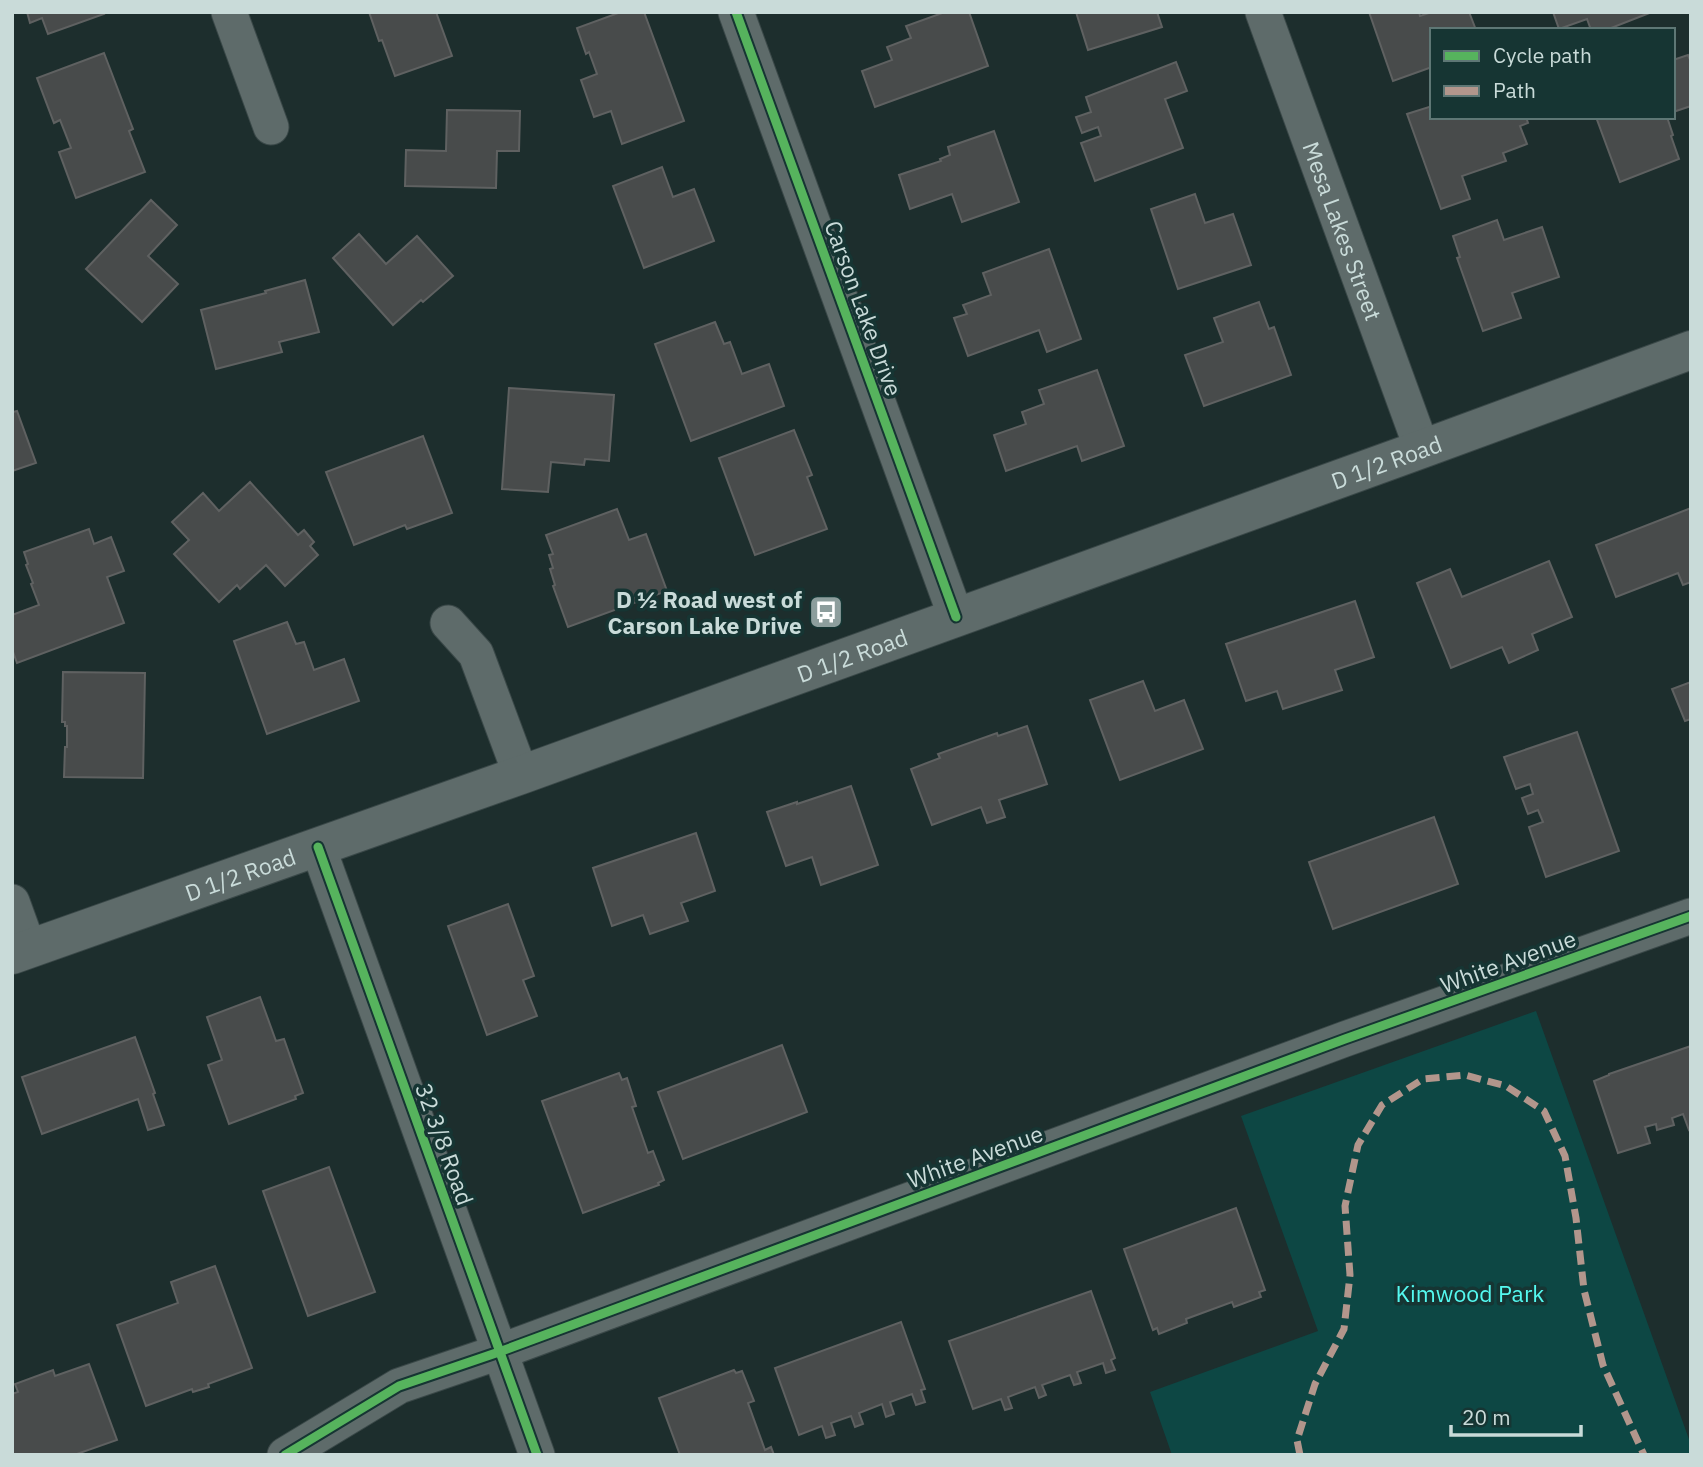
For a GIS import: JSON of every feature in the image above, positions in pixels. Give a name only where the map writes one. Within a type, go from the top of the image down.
[{"type":"main road","name":"D 1/2 Road","points":[[21,952],[521,775],[1691,351]]},
{"type":"street","points":[[229,12],[271,127]]},
{"type":"street","name":"Carson Lake Drive","points":[[736,12],[956,617]]},
{"type":"street","name":"Mesa Lakes Street","points":[[1263,12],[1422,450]]},
{"type":"street","points":[[448,623],[476,654],[521,775]]},
{"type":"street","name":"32 3/8 Road","points":[[318,847],[537,1455]]},
{"type":"street","points":[[12,902],[21,952]]},
{"type":"street","name":"White Avenue","points":[[285,1455],[399,1386],[499,1352],[1332,1044],[1691,916]]},
{"type":"green space","name":"Kimwood Park","points":[[1536,1011],[1691,1445],[1691,1455],[1172,1455],[1150,1392],[1318,1331],[1241,1116]]},
{"type":"building","points":[[27,12],[104,14],[48,34],[42,18],[30,23]]},
{"type":"building","points":[[369,12],[436,12],[452,56],[395,76]]},
{"type":"building","points":[[621,12],[644,12],[684,121],[622,144],[611,111],[594,117],[581,80],[597,74],[589,52],[586,54],[577,28]]},
{"type":"building","points":[[945,12],[969,12],[988,66],[875,107],[862,71],[892,60],[887,47],[911,38],[906,26]]},
{"type":"building","points":[[1076,12],[1157,12],[1162,27],[1088,50]]},
{"type":"building","points":[[1369,12],[1419,12],[1420,16],[1432,12],[1469,12],[1475,28],[1430,28],[1430,68],[1393,81]]},
{"type":"building","points":[[1553,12],[1652,12],[1611,28],[1590,28],[1587,19],[1559,28]]},
{"type":"building","points":[[104,53],[133,129],[129,131],[145,172],[76,198],[59,152],[71,148],[60,120],[54,123],[37,78]]},
{"type":"building","points":[[1688,55],[1691,62],[1691,106],[1675,111],[1675,59]]},
{"type":"building","points":[[1176,62],[1187,91],[1165,99],[1183,148],[1095,181],[1081,143],[1101,136],[1098,127],[1082,133],[1076,117],[1091,112],[1086,97]]},
{"type":"building","points":[[1430,107],[1430,119],[1527,119],[1528,123],[1520,126],[1527,144],[1503,153],[1506,161],[1462,176],[1470,199],[1441,209],[1407,114]]},
{"type":"building","points":[[447,110],[520,111],[519,151],[497,151],[496,188],[405,186],[406,150],[446,151]]},
{"type":"building","points":[[1597,119],[1668,119],[1679,159],[1620,182]]},
{"type":"building","points":[[994,131],[1019,202],[962,222],[952,194],[910,209],[899,175],[941,161],[940,159],[950,155],[948,147]]},
{"type":"building","points":[[662,167],[673,197],[694,189],[714,241],[644,268],[613,186]]},
{"type":"building","points":[[1195,194],[1205,223],[1233,214],[1251,265],[1178,289],[1151,209]]},
{"type":"building","points":[[151,200],[177,225],[148,256],[178,284],[142,322],[86,269]]},
{"type":"building","points":[[1497,220],[1504,240],[1542,227],[1559,277],[1512,293],[1521,318],[1483,331],[1457,258],[1460,257],[1453,236]]},
{"type":"building","points":[[359,234],[386,264],[417,236],[453,276],[393,325],[333,258]]},
{"type":"building","points":[[1049,249],[1081,339],[1047,352],[1039,330],[968,356],[954,318],[967,314],[963,305],[991,295],[983,273]]},
{"type":"building","points":[[305,280],[319,332],[279,342],[282,352],[216,369],[201,310]]},
{"type":"building","points":[[1259,302],[1269,329],[1274,327],[1291,375],[1204,406],[1185,355],[1223,342],[1214,318]]},
{"type":"building","points":[[715,322],[724,344],[730,342],[742,374],[769,364],[784,406],[691,441],[655,344]]},
{"type":"building","points":[[1097,370],[1124,446],[1082,461],[1077,446],[1006,471],[994,435],[1026,424],[1022,412],[1044,404],[1039,390]]},
{"type":"building","points":[[509,388],[614,395],[609,461],[585,459],[584,465],[551,462],[548,492],[502,489]]},
{"type":"building","points":[[12,410],[17,411],[36,463],[12,471]]},
{"type":"building","points":[[794,430],[812,475],[807,477],[827,529],[755,555],[719,458]]},
{"type":"building","points":[[423,436],[452,513],[407,529],[405,525],[354,545],[326,472]]},
{"type":"building","points":[[250,482],[298,535],[304,530],[314,542],[310,546],[318,555],[285,586],[266,565],[240,589],[237,585],[219,602],[174,554],[189,540],[172,522],[203,493],[219,511]]},
{"type":"building","points":[[1691,508],[1691,582],[1683,585],[1678,573],[1616,597],[1596,545]]},
{"type":"building","points":[[617,509],[629,540],[646,534],[667,591],[568,627],[553,586],[555,585],[550,569],[553,568],[549,555],[553,554],[546,535]]},
{"type":"building","points":[[89,529],[94,544],[111,537],[124,571],[107,577],[124,623],[17,663],[12,649],[12,615],[39,605],[24,552]]},
{"type":"building","points":[[1549,561],[1572,617],[1532,634],[1538,650],[1509,663],[1502,647],[1451,668],[1417,583],[1450,569],[1462,597]]},
{"type":"building","points":[[1355,601],[1374,657],[1335,670],[1342,690],[1283,709],[1277,691],[1246,701],[1226,644]]},
{"type":"building","points":[[287,622],[296,644],[304,642],[314,670],[344,659],[359,701],[267,734],[234,641]]},
{"type":"building","points":[[63,672],[145,673],[143,778],[64,777],[67,726],[62,722]]},
{"type":"building","points":[[1143,681],[1155,711],[1184,700],[1203,749],[1120,780],[1090,700]]},
{"type":"building","points":[[1691,682],[1691,719],[1685,721],[1672,689]]},
{"type":"building","points":[[1027,726],[1047,784],[999,800],[1005,817],[987,823],[981,807],[932,825],[911,769],[940,758],[938,754],[997,733],[998,736]]},
{"type":"building","points":[[1577,732],[1619,851],[1546,877],[1529,827],[1543,822],[1538,810],[1528,814],[1522,798],[1533,794],[1530,784],[1516,789],[1504,757]]},
{"type":"building","points":[[851,786],[878,865],[821,885],[812,857],[786,866],[767,812]]},
{"type":"building","points":[[1434,817],[1458,884],[1333,929],[1309,862]]},
{"type":"building","points":[[696,833],[715,891],[681,903],[688,921],[650,934],[643,915],[612,926],[593,868]]},
{"type":"building","points":[[508,904],[534,976],[523,980],[537,1016],[487,1035],[448,926]]},
{"type":"building","points":[[260,997],[276,1041],[284,1039],[303,1093],[295,1096],[296,1099],[229,1124],[208,1065],[222,1060],[207,1017]]},
{"type":"building","points":[[135,1037],[164,1125],[148,1130],[138,1099],[42,1134],[22,1077]]},
{"type":"building","points":[[782,1045],[807,1112],[683,1159],[658,1092]]},
{"type":"building","points":[[1691,1046],[1691,1129],[1689,1130],[1683,1114],[1672,1118],[1674,1125],[1657,1130],[1656,1124],[1645,1127],[1650,1143],[1618,1153],[1594,1081]]},
{"type":"building","points":[[619,1073],[622,1080],[627,1078],[636,1106],[632,1107],[648,1153],[653,1151],[664,1180],[658,1183],[659,1185],[583,1213],[542,1101]]},
{"type":"building","points":[[329,1167],[375,1292],[308,1316],[263,1191]]},
{"type":"building","points":[[1236,1208],[1265,1290],[1259,1292],[1261,1297],[1234,1307],[1232,1302],[1186,1319],[1187,1323],[1159,1334],[1157,1328],[1153,1330],[1124,1249]]},
{"type":"building","points":[[215,1266],[252,1368],[208,1384],[209,1387],[193,1392],[192,1389],[146,1406],[117,1325],[178,1303],[171,1282]]},
{"type":"building","points":[[1091,1291],[1115,1358],[1111,1360],[1115,1370],[1106,1373],[1103,1363],[1077,1372],[1081,1383],[1074,1385],[1070,1375],[1042,1385],[1046,1395],[1039,1398],[1035,1387],[1008,1397],[1012,1408],[1005,1410],[1001,1399],[973,1409],[949,1341]]},
{"type":"building","points":[[901,1322],[925,1389],[921,1390],[925,1402],[916,1405],[912,1394],[890,1402],[894,1414],[886,1417],[882,1404],[859,1413],[863,1424],[855,1427],[851,1416],[831,1423],[835,1435],[826,1438],[822,1426],[799,1435],[775,1368]]},
{"type":"building","points":[[89,1364],[117,1440],[74,1455],[12,1455],[12,1394],[18,1392],[15,1384],[53,1370],[55,1376]]},
{"type":"building","points":[[734,1370],[736,1373],[742,1371],[754,1401],[748,1403],[765,1450],[771,1447],[774,1455],[680,1455],[659,1398]]},
{"type":"marked path","points":[[1300,1455],[1297,1440],[1315,1384],[1344,1329],[1350,1275],[1345,1206],[1358,1145],[1382,1105],[1423,1079],[1465,1075],[1506,1086],[1544,1111],[1565,1156],[1576,1218],[1584,1290],[1603,1365],[1644,1455]]},
{"type":"cycle path","points":[[736,12],[956,617]]},
{"type":"cycle path","points":[[318,847],[537,1455]]},
{"type":"cycle path","points":[[285,1455],[399,1386],[499,1352],[1345,1039],[1691,916]]},
{"type":"place","name":"D ½ Road west of Carson Lake Drive","points":[[826,612]]}]
